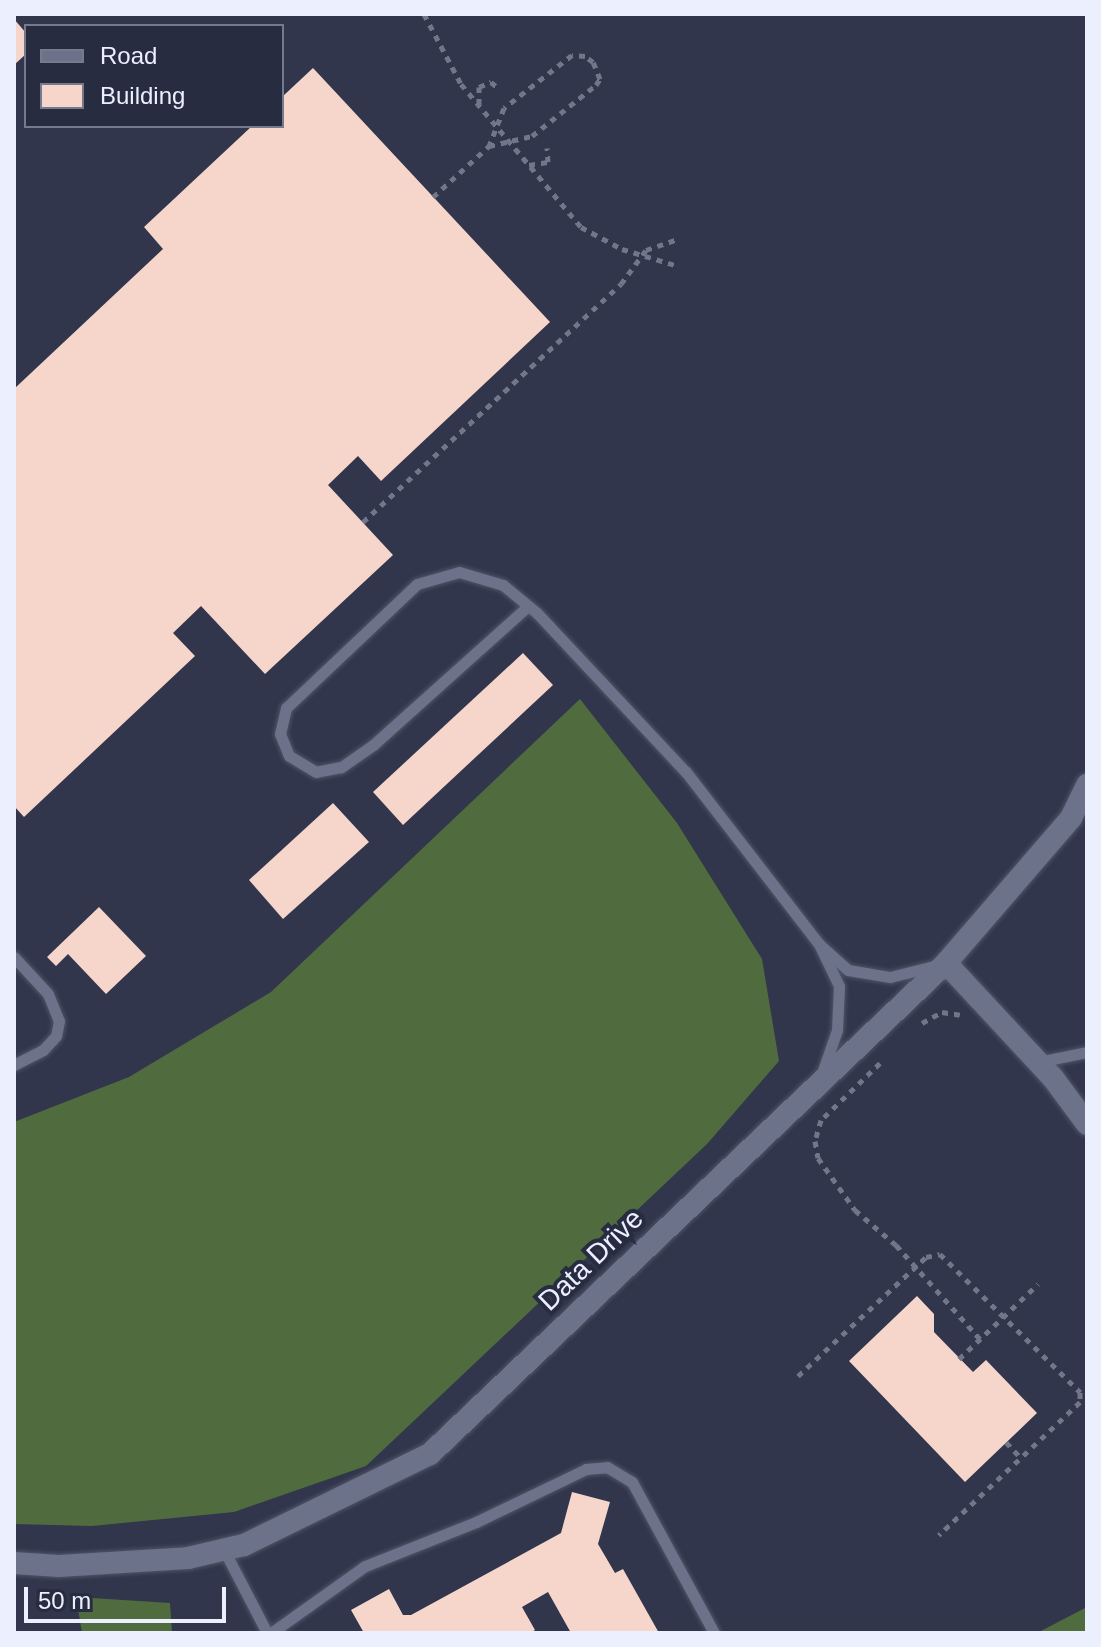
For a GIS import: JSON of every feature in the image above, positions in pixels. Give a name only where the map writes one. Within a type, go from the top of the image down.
[{"type":"street","name":"Data Drive","points":[[14,1563],[68,1566],[188,1558],[244,1545],[430,1454],[946,963],[1071,818],[1087,785]]},
{"type":"street","points":[[946,963],[1038,1062],[1087,1124]]},
{"type":"lane","points":[[528,606],[373,745],[341,767],[316,772],[289,756],[280,734],[286,708],[417,584],[459,572],[503,585],[528,606],[686,772],[819,944],[848,970],[890,977],[946,963]]},
{"type":"lane","points":[[819,944],[839,986],[837,1030],[819,1084]]},
{"type":"lane","points":[[14,957],[48,994],[59,1021],[56,1036],[43,1050],[14,1065]]},
{"type":"lane","points":[[1038,1062],[1087,1052]]},
{"type":"lane","points":[[224,1550],[269,1633],[365,1566],[476,1522],[586,1469],[607,1467],[632,1482],[714,1633]]},
{"type":"path","points":[[424,14],[443,56],[581,227],[597,239],[675,265]]},
{"type":"path","points":[[433,197],[489,146],[495,124],[504,108],[572,55],[593,62],[600,79],[596,85],[532,136],[512,144],[489,146]]},
{"type":"path","points":[[479,104],[479,87],[491,82],[497,87]]},
{"type":"path","points":[[529,165],[548,162],[547,148]]},
{"type":"path","points":[[363,522],[621,284],[641,255],[655,243],[675,240]]},
{"type":"path","points":[[916,1029],[942,1012],[965,1018],[983,1002]]},
{"type":"path","points":[[884,1059],[821,1120],[815,1141],[833,1184],[916,1267],[980,1339]]},
{"type":"path","points":[[798,1376],[916,1267],[940,1254],[1082,1398],[939,1535]]},
{"type":"path","points":[[959,1359],[1038,1284]]},
{"type":"path","points":[[1006,1442],[1021,1458]]},
{"type":"green space","points":[[580,699],[677,823],[762,959],[779,1061],[707,1144],[366,1466],[234,1512],[92,1526],[14,1524],[14,1122],[129,1077],[271,992]]},
{"type":"green space","points":[[76,1597],[170,1603],[172,1633],[82,1633]]},
{"type":"green space","points":[[1087,1607],[1087,1633],[1037,1633]]},
{"type":"building","points":[[14,19],[24,31],[24,56],[14,65]]},
{"type":"building","points":[[313,68],[550,322],[381,481],[358,456],[328,485],[393,555],[265,674],[201,606],[173,633],[195,656],[24,817],[14,806],[14,389],[163,249],[144,227],[250,128],[284,128],[284,95]]},
{"type":"building","points":[[523,653],[553,685],[403,825],[373,792]]},
{"type":"building","points":[[333,803],[369,842],[283,919],[249,880]]},
{"type":"building","points":[[99,907],[146,956],[106,994],[68,954],[56,966],[47,957]]},
{"type":"building","points":[[917,1296],[934,1314],[934,1332],[973,1372],[986,1360],[1037,1413],[965,1482],[849,1361]]},
{"type":"building","points":[[572,1492],[610,1502],[598,1544],[615,1573],[623,1569],[659,1633],[571,1633],[548,1592],[522,1607],[535,1630],[530,1633],[364,1633],[351,1610],[389,1589],[403,1615],[411,1615],[561,1533]]}]
